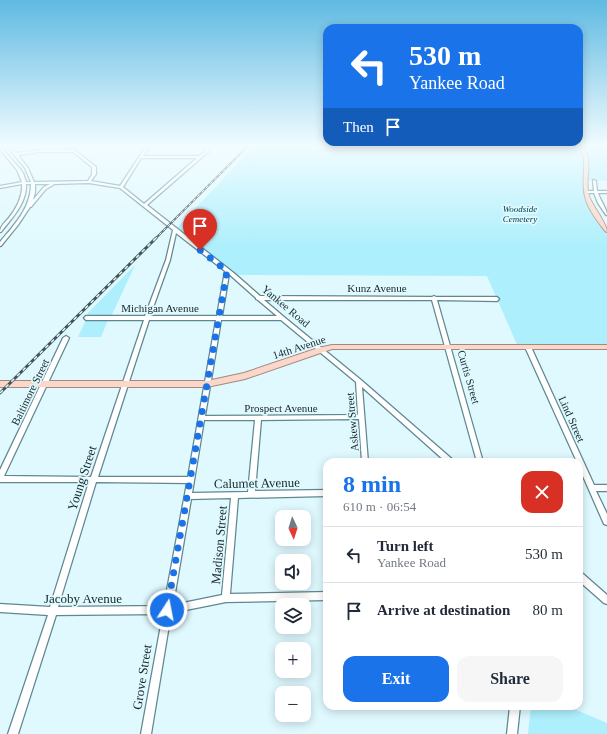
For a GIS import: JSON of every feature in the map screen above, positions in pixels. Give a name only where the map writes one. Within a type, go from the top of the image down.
[{"type":"main road","points":[[587,179],[586,192],[596,215],[607,230]]},
{"type":"main road","name":"14th Avenue","points":[[0,384],[208,384],[245,376],[332,347],[448,346],[606,348]]},
{"type":"street","points":[[0,231],[19,205],[24,193],[23,179]]},
{"type":"street","points":[[27,208],[30,201],[33,183],[32,179]]},
{"type":"street","points":[[0,187],[24,183],[89,182],[121,187],[126,179]]},
{"type":"street","points":[[145,205],[175,179]]},
{"type":"street","points":[[594,181],[595,192],[607,214]]},
{"type":"street","points":[[0,245],[27,208],[45,188],[54,183]]},
{"type":"street","name":"Yankee Road","points":[[121,187],[227,271],[359,381],[447,458]]},
{"type":"street","points":[[586,192],[607,192]]},
{"type":"street","name":"Young Street","points":[[13,734],[93,481],[147,318],[168,260],[175,230]]},
{"type":"street","name":"Grove Street","points":[[146,734],[227,271]]},
{"type":"street","name":"Kunz Avenue","points":[[258,298],[497,299]]},
{"type":"street","name":"Curtis Street","points":[[434,298],[479,458]]},
{"type":"street","name":"Michigan Avenue","points":[[86,318],[282,318]]},
{"type":"street","name":"Baltimore Street","points":[[0,478],[66,338]]},
{"type":"street","name":"Lind Street","points":[[528,347],[578,458]]},
{"type":"street","name":"Askew Street","points":[[359,381],[365,458]]},
{"type":"street","name":"Prospect Avenue","points":[[201,418],[362,417]]},
{"type":"street","points":[[251,495],[258,418]]},
{"type":"street","name":"Lind Street","points":[[583,470],[607,522]]},
{"type":"street","points":[[0,478],[93,481],[190,480]]},
{"type":"street","points":[[591,488],[607,488]]},
{"type":"street","name":"Calumet Avenue","points":[[188,496],[323,493]]},
{"type":"street","name":"Madison Street","points":[[226,598],[235,495]]},
{"type":"street","points":[[583,579],[607,600]]},
{"type":"street","name":"Jacoby Avenue","points":[[0,608],[53,611],[167,610],[226,598],[323,596]]},
{"type":"street","points":[[512,734],[514,710]]},
{"type":"green space","name":"Woodside Cemetery","points":[[223,179],[607,179],[607,181],[587,180],[586,192],[607,230],[607,347],[518,347],[487,276],[233,275],[175,230]]},
{"type":"green space","points":[[135,265],[111,317],[86,318],[88,313]]},
{"type":"green space","points":[[86,320],[108,320],[101,337],[78,337]]},
{"type":"green space","points":[[531,710],[576,710],[607,723],[607,734],[528,734]]},
{"type":"railway","points":[[156,238],[215,179]]},
{"type":"railway","points":[[0,393],[156,238]]},
{"type":"route","points":[[167,610],[227,271],[200,250]]}]
